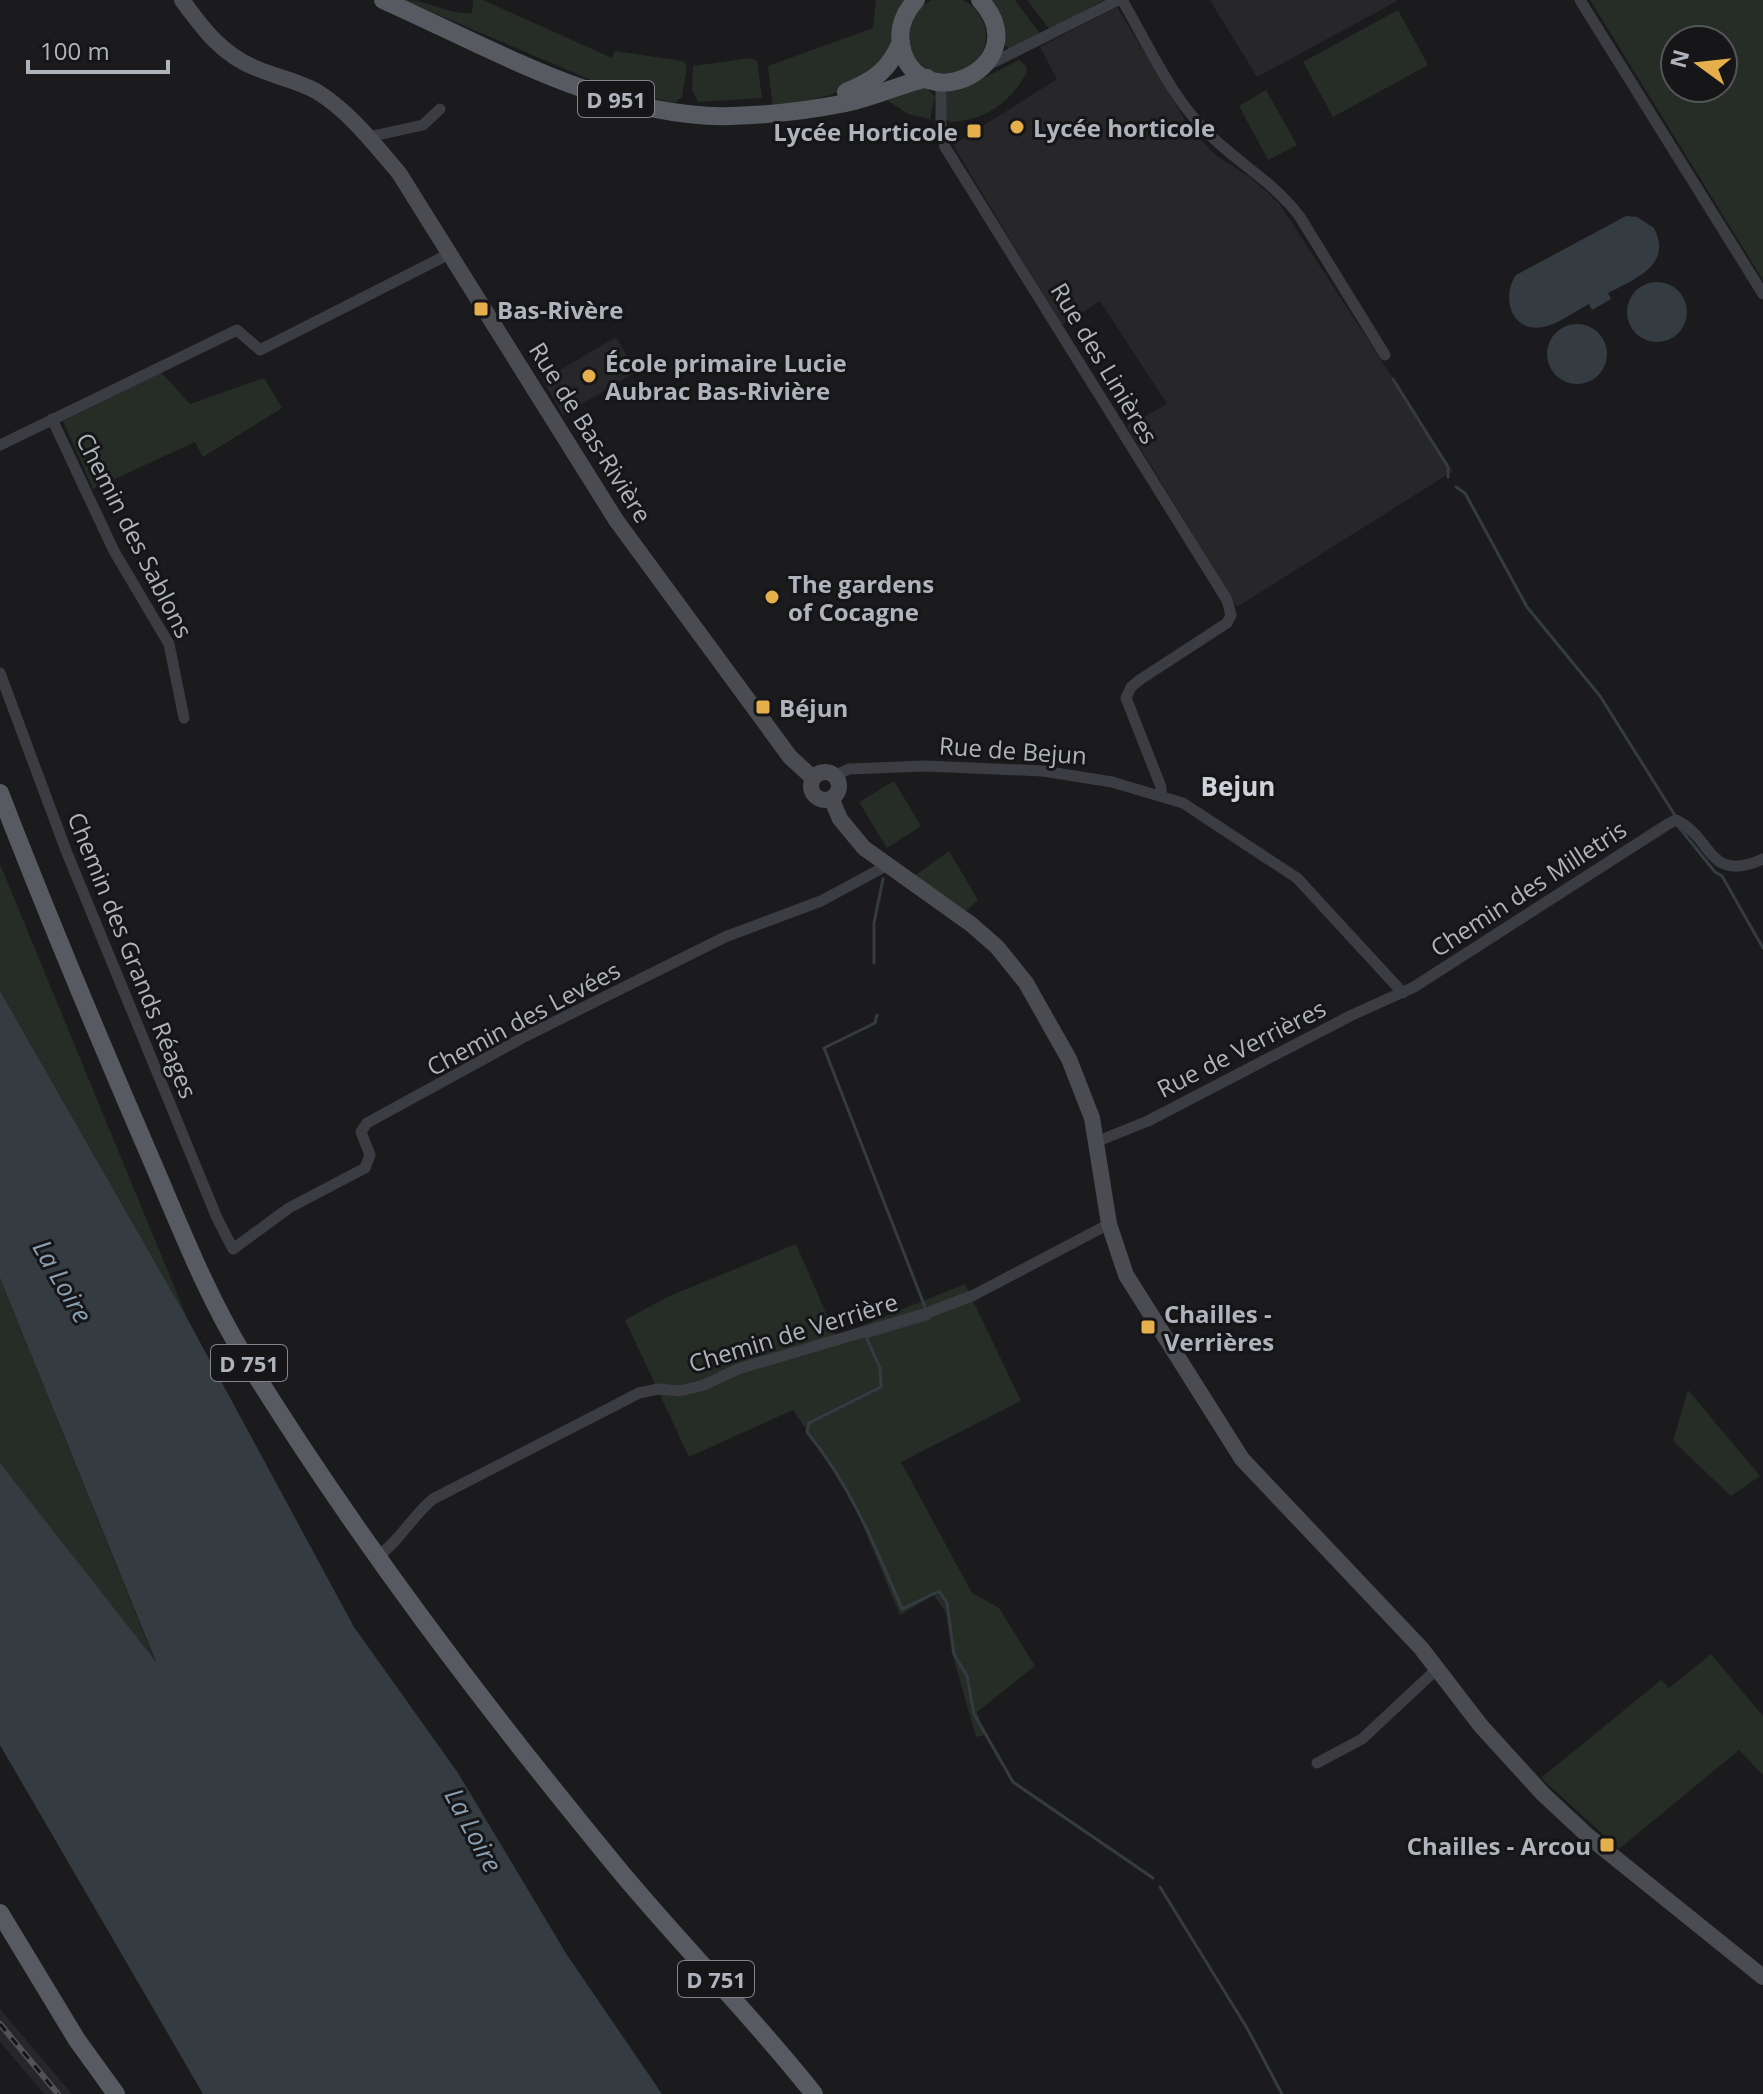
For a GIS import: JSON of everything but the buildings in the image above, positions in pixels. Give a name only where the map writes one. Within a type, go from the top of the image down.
[{"type":"main road","name":"D 951","points":[[383,0],[568,82],[653,109],[730,116],[846,103],[934,81]]},
{"type":"main road","points":[[911,3],[900,31],[909,64],[934,81],[956,82],[982,68],[1002,50],[993,20],[980,0]]},
{"type":"main road","name":"D 951","points":[[814,106],[878,77],[888,68],[901,42]]},
{"type":"main road","name":"D 751","points":[[0,793],[65,959],[204,1279],[243,1354],[377,1557],[460,1671],[615,1866],[775,2045],[814,2094]]},
{"type":"main road","points":[[0,1913],[77,2040],[116,2094]]},
{"type":"street","name":"Rue de Bas-Rivière","points":[[182,0],[202,28],[229,54],[314,90],[368,137],[399,173],[616,520],[790,757],[813,778]]},
{"type":"street","points":[[1002,50],[1120,0],[1189,113],[1209,136],[1285,197],[1300,217],[1385,355]]},
{"type":"street","points":[[1580,0],[1763,294]]},
{"type":"street","name":"Rue des Linières","points":[[934,81],[945,147],[1227,600],[1231,615],[1227,623],[1131,687],[1126,698],[1161,787],[1161,796]]},
{"type":"street","points":[[368,137],[423,125],[440,109]]},
{"type":"street","points":[[0,445],[237,330],[260,350],[451,253]]},
{"type":"street","name":"Chemin des Sablons","points":[[52,419],[114,551],[169,644],[184,718]]},
{"type":"street","name":"Chemin des Grands Réages","points":[[0,673],[67,853],[217,1218],[233,1249]]},
{"type":"street","name":"Rue de Bejun","points":[[834,776],[849,769],[881,767],[1030,770],[1085,776],[1183,803],[1297,878],[1403,993]]},
{"type":"street","points":[[821,773],[834,776],[838,788],[831,798],[821,799],[813,793],[813,778],[821,773]]},
{"type":"street","points":[[831,798],[847,829],[886,866],[952,909],[997,947],[1026,983],[1052,1027],[1083,1092],[1098,1141],[1109,1224],[1126,1275],[1242,1459],[1438,1668],[1481,1726],[1565,1815],[1763,1977]]},
{"type":"street","name":"Chemin des Milletris","points":[[1403,993],[1676,820],[1693,830],[1711,857],[1721,864],[1735,867],[1763,859]]},
{"type":"street","name":"Chemin des Levées","points":[[233,1249],[289,1208],[365,1168],[370,1155],[361,1138],[363,1126],[524,1037],[732,934],[821,901],[886,866]]},
{"type":"street","name":"Rue de Verrières","points":[[1098,1141],[1148,1121],[1352,1015],[1403,993]]},
{"type":"street","name":"Chemin de Verrière","points":[[377,1557],[396,1545],[410,1521],[433,1499],[639,1393],[658,1389],[680,1391],[704,1385],[738,1369],[927,1313],[974,1295],[1109,1224]]},
{"type":"street","points":[[1317,1763],[1362,1739],[1438,1668]]},
{"type":"shaded area","points":[[939,-3],[955,-3],[969,3],[980,14],[986,36],[980,58],[969,69],[955,75],[939,75],[925,69],[914,58],[908,44],[908,28],[914,14],[925,3]]},
{"type":"shaded area","points":[[404,0],[472,13],[473,0],[483,0],[612,58],[615,51],[683,61],[687,66],[682,97],[674,103],[607,87]]},
{"type":"shaded area","points":[[876,0],[905,0],[895,43],[874,72],[843,90],[773,109],[768,66],[873,28]]},
{"type":"shaded area","points":[[986,0],[1015,0],[1041,35],[1011,49],[1005,46]]},
{"type":"shaded area","points":[[1027,0],[1104,0],[1049,29]]},
{"type":"shaded area","points":[[1210,0],[1399,0],[1257,77]]},
{"type":"shaded area","points":[[1590,0],[1763,0],[1763,280]]},
{"type":"shaded area","points":[[1117,7],[1191,130],[1217,156],[1251,178],[1279,203],[1453,471],[1237,607],[1127,426],[1167,404],[1100,301],[1062,325],[953,145],[1057,79],[1040,47]]},
{"type":"shaded area","points":[[1398,10],[1428,65],[1333,117],[1303,62]]},
{"type":"shaded area","points":[[750,58],[757,61],[762,98],[698,102],[692,89],[693,66]]},
{"type":"shaded area","points":[[1019,60],[1026,66],[1027,72],[1005,101],[975,118],[950,122],[945,118],[947,91],[960,90]]},
{"type":"shaded area","points":[[926,87],[935,97],[930,119],[908,114],[887,100]]},
{"type":"shaded area","points":[[1266,90],[1297,145],[1268,160],[1239,106]]},
{"type":"shaded area","name":"École primaire Lucie Aubrac Bas-Rivière","points":[[616,337],[636,372],[563,415],[543,380]]},
{"type":"shaded area","points":[[161,372],[190,404],[264,378],[282,408],[203,457],[195,442],[93,489],[63,421]]},
{"type":"shaded area","points":[[894,781],[921,826],[887,848],[859,802]]},
{"type":"shaded area","points":[[949,851],[978,900],[966,911],[913,877]]},
{"type":"shaded area","points":[[0,864],[188,1320],[0,991]]},
{"type":"shaded area","points":[[796,1244],[836,1336],[965,1284],[1021,1401],[901,1462],[972,1593],[999,1608],[1035,1666],[977,1712],[985,1735],[976,1737],[952,1653],[946,1613],[934,1595],[900,1615],[850,1494],[793,1410],[689,1457],[625,1320],[667,1297]]},
{"type":"shaded area","points":[[0,1278],[157,1666],[0,1463]]},
{"type":"shaded area","points":[[1688,1390],[1760,1476],[1731,1496],[1673,1441]]},
{"type":"shaded area","points":[[1711,1654],[1763,1716],[1763,1775],[1739,1750],[1619,1849],[1541,1778],[1661,1680],[1669,1688]]},
{"type":"shaded area","points":[[0,2009],[72,2094],[44,2094],[0,2042]]},
{"type":"water","points":[[1626,216],[1637,217],[1654,228],[1659,252],[1648,269],[1608,293],[1611,299],[1592,310],[1589,304],[1543,327],[1532,327],[1516,319],[1509,293],[1516,275]]},
{"type":"water","points":[[1657,282],[1668,284],[1678,291],[1685,301],[1685,323],[1678,333],[1668,340],[1657,342],[1646,340],[1636,333],[1629,323],[1627,312],[1629,301],[1636,291],[1646,284]]},
{"type":"water","points":[[1577,324],[1589,326],[1598,333],[1605,342],[1605,366],[1598,375],[1589,382],[1577,384],[1565,382],[1556,375],[1549,366],[1547,354],[1549,342],[1556,333],[1565,326]]},
{"type":"water","name":"La Loire","points":[[0,991],[188,1320],[354,1627],[458,1773],[567,1955],[662,2094],[203,2094],[0,1745],[0,1463],[156,1662],[0,1278]]},
{"type":"waterway","points":[[1393,379],[1448,467],[1448,477]]},
{"type":"waterway","points":[[1456,487],[1465,493],[1527,607],[1600,696],[1676,817]]},
{"type":"waterway","points":[[1678,826],[1715,872],[1722,876],[1763,948]]},
{"type":"waterway","points":[[874,963],[874,923],[883,879]]},
{"type":"waterway","points":[[877,1015],[875,1023],[824,1048],[925,1307]]},
{"type":"waterway","points":[[930,1318],[866,1337],[880,1368],[881,1387],[809,1423],[807,1432],[849,1495],[902,1609],[939,1591],[947,1603],[954,1654],[967,1676],[974,1714],[1013,1782],[1153,1878]]},
{"type":"waterway","points":[[1160,1887],[1247,2028],[1282,2094]]},
{"type":"railway","points":[[0,2024],[58,2094]]},
{"type":"place","name":"Lycée horticole","points":[[1017,127]]},
{"type":"place","name":"Lycée Horticole","points":[[974,131]]},
{"type":"place","name":"Bas-Rivère","points":[[481,309]]},
{"type":"place","name":"École primaire Lucie Aubrac Bas-Rivière","points":[[589,376]]},
{"type":"place","name":"The gardens of Cocagne","points":[[772,597]]},
{"type":"place","name":"Béjun","points":[[763,707]]},
{"type":"place","name":"Chailles - Verrières","points":[[1148,1327]]},
{"type":"place","name":"Chailles - Arcou","points":[[1607,1845]]},
{"type":"district","name":"Bejun","points":[[1238,786]]}]
